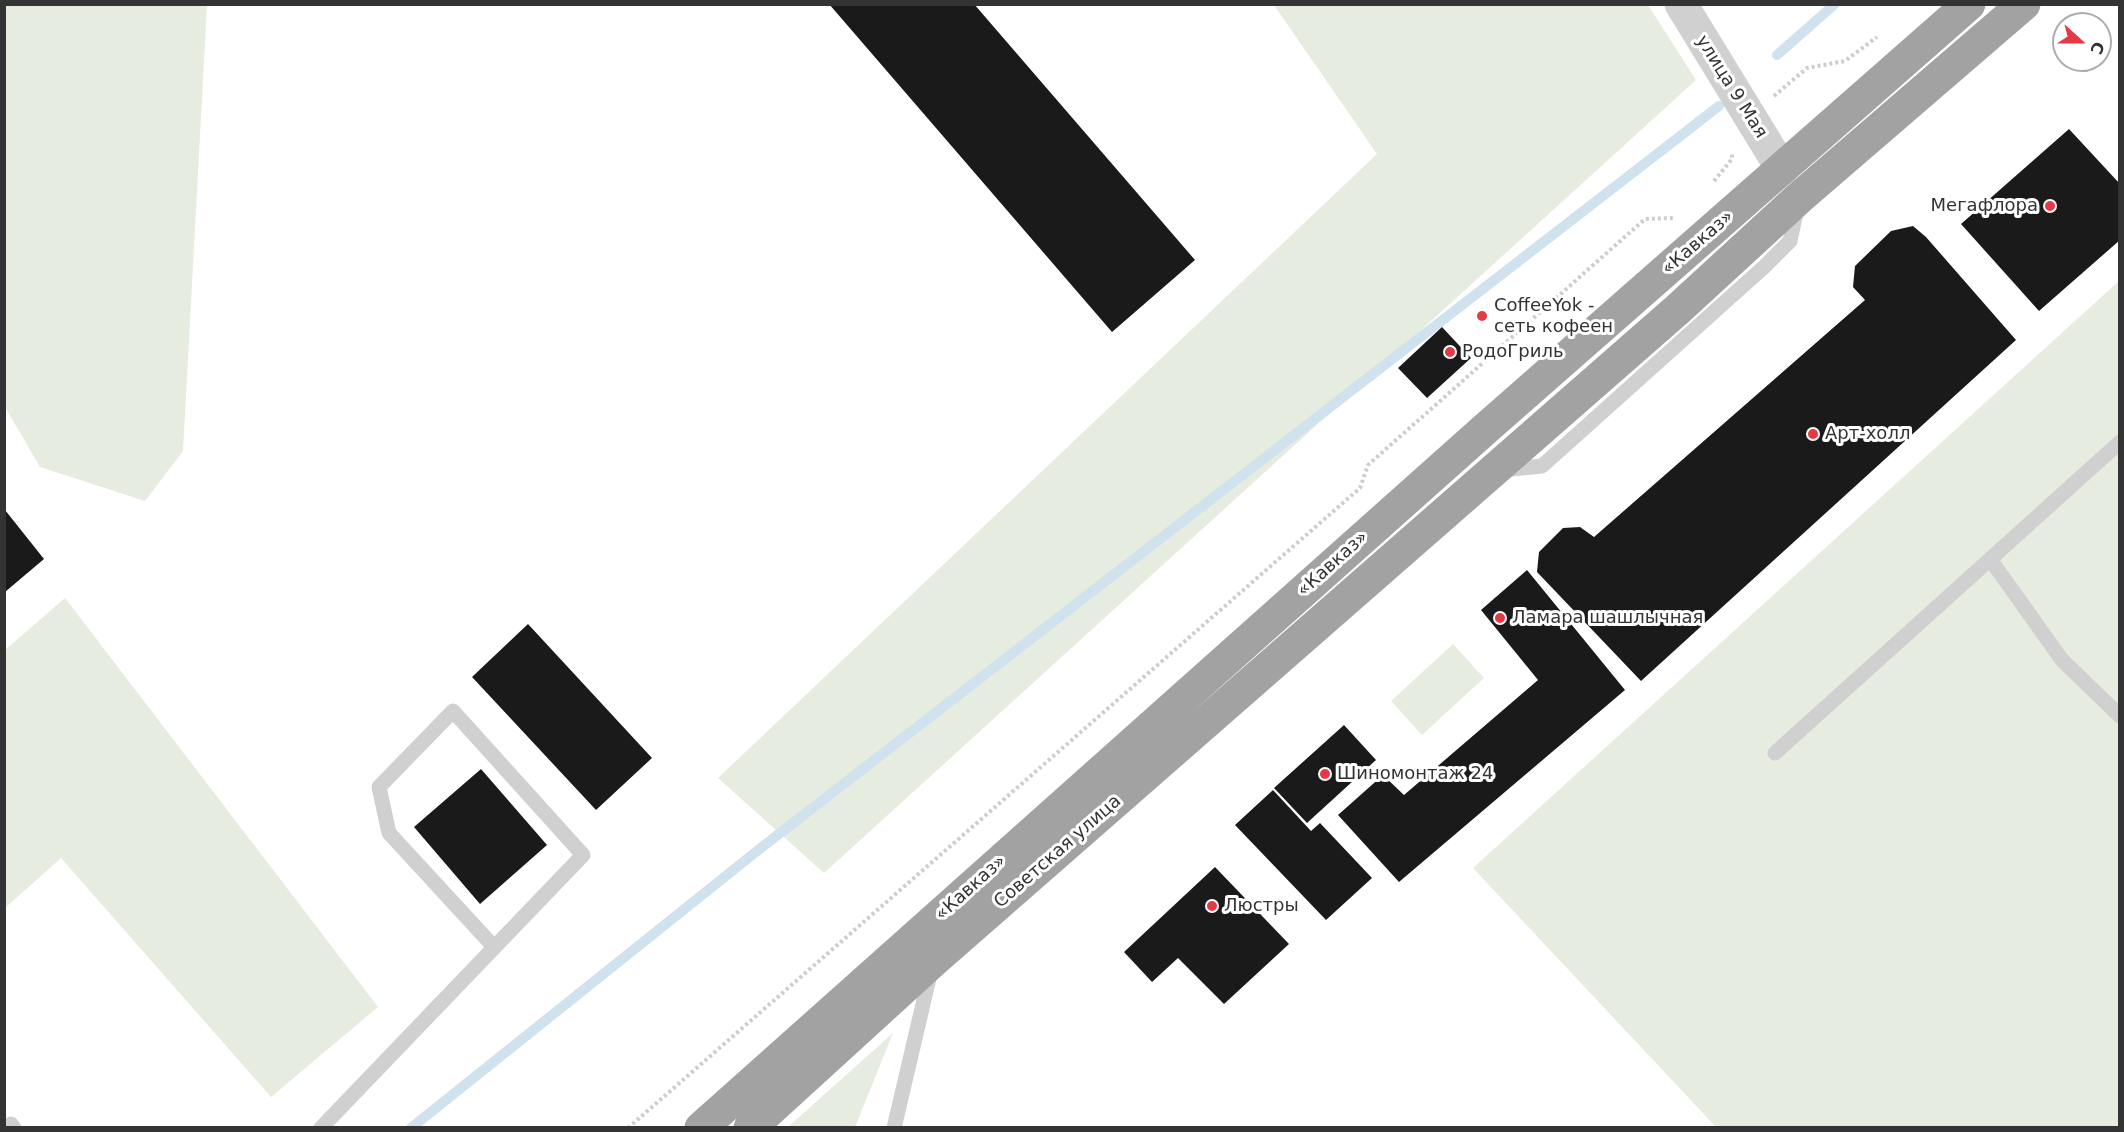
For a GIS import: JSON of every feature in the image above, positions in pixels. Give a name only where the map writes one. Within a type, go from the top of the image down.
[{"type":"highway","name":"«Кавказ»","points":[[701,1128],[1476,437],[1969,4]]},
{"type":"highway","name":"«Кавказ»","points":[[1370,580],[1677,310],[1799,198],[2024,4]]},
{"type":"highway","name":"Советская улица","points":[[750,1128],[933,961],[1370,580]]},
{"type":"street","name":"улица 9 Мая","points":[[1681,4],[1782,169]]},
{"type":"lane","points":[[1775,753],[2120,442]]},
{"type":"lane","points":[[1990,559],[2062,660],[2120,716]]},
{"type":"lane","points":[[321,1128],[583,855],[453,711],[380,787],[389,833],[494,947]]},
{"type":"lane","points":[[894,1128],[933,961]]},
{"type":"lane","points":[[8,1128],[11,1124],[14,1128]]},
{"type":"path","points":[[1712,184],[1732,159],[1733,131],[1807,68],[1845,61],[1878,36]]},
{"type":"path","points":[[628,1128],[1360,488],[1368,465],[1645,219],[1685,217]]},
{"type":"shaded area","points":[[4,5],[207,5],[183,451],[145,501],[40,467],[5,407]]},
{"type":"shaded area","points":[[1274,5],[1648,5],[1696,80],[824,873],[718,778],[1377,154]]},
{"type":"shaded area","points":[[2119,281],[2119,1127],[1716,1127],[1473,868]]},
{"type":"shaded area","points":[[65,598],[378,1007],[271,1097],[61,858],[5,908],[5,650]]},
{"type":"shaded area","points":[[1453,644],[1484,678],[1422,735],[1391,701]]},
{"type":"shaded area","points":[[893,1033],[855,1127],[788,1127]]},
{"type":"building","points":[[829,4],[974,4],[1195,260],[1112,332]]},
{"type":"building","points":[[2069,129],[2120,184],[2120,240],[2039,311],[1961,224]]},
{"type":"building","name":"Арт-холл","points":[[1913,226],[1926,237],[2016,340],[1641,681],[1537,572],[1539,552],[1563,528],[1580,527],[1594,537],[1865,300],[1853,287],[1855,266],[1891,231]]},
{"type":"building","points":[[1442,327],[1471,358],[1427,398],[1398,368]]},
{"type":"building","points":[[5,510],[44,559],[5,592]]},
{"type":"building","points":[[1527,570],[1625,690],[1399,882],[1338,815],[1383,775],[1404,795],[1538,680],[1481,610]]},
{"type":"building","points":[[528,624],[652,758],[596,810],[472,677]]},
{"type":"building","name":"Шиномонтаж 24","points":[[1344,725],[1376,760],[1307,823],[1274,788]]},
{"type":"building","points":[[481,769],[547,845],[480,904],[414,827]]},
{"type":"building","points":[[1273,790],[1311,831],[1320,823],[1372,878],[1326,920],[1235,825]]},
{"type":"building","name":"Люстры","points":[[1215,867],[1289,944],[1224,1004],[1178,958],[1152,982],[1124,952]]},
{"type":"waterway","points":[[1777,55],[1835,4]]},
{"type":"waterway","points":[[411,1128],[757,851],[1719,106]]},
{"type":"place","name":"Мегафлора","points":[[2050,206]]},
{"type":"place","name":"CoffeeYok - сеть кофеен","points":[[1482,316]]},
{"type":"place","name":"РодоГриль","points":[[1450,352]]},
{"type":"place","name":"Арт-холл","points":[[1813,434]]},
{"type":"place","name":"Ламара шашлычная","points":[[1500,618]]},
{"type":"place","name":"Шиномонтаж 24","points":[[1325,774]]},
{"type":"place","name":"Люстры","points":[[1212,906]]}]
